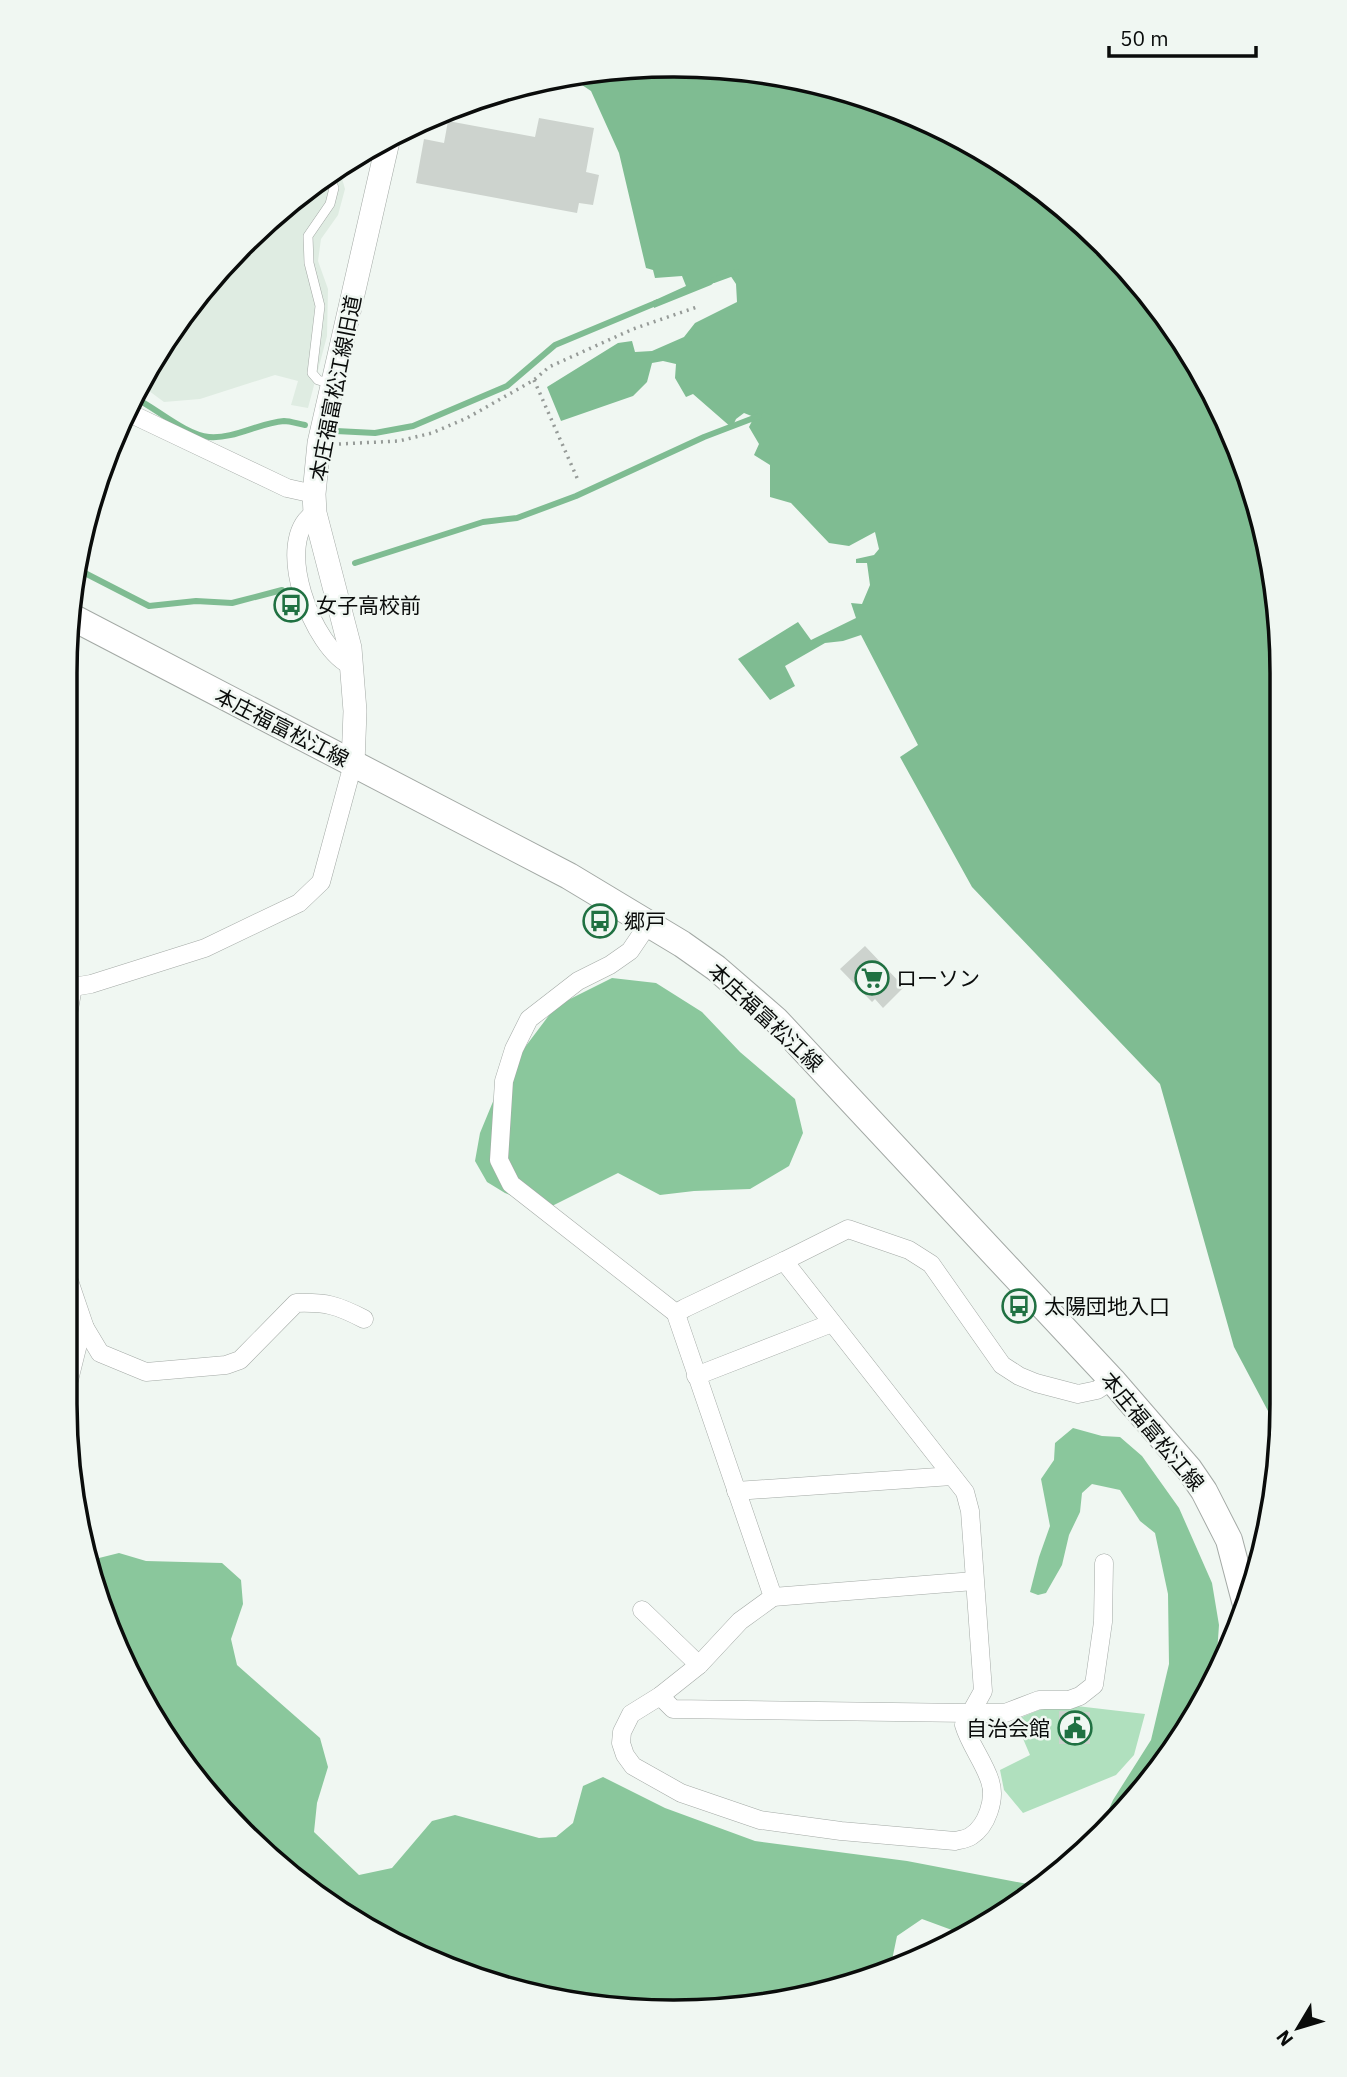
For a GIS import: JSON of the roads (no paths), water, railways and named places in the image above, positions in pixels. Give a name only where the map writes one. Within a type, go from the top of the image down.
[{"type":"main road","name":"本庄福富松江線","points":[[79,621],[569,876],[649,923],[716,968],[776,1020],[1112,1380],[1189,1469],[1204,1491],[1229,1539],[1241,1586]]},
{"type":"street","name":"本庄福富松江線旧道","points":[[352,764],[355,711],[352,666],[344,620],[314,503],[320,443],[332,384],[386,152]]},
{"type":"street","points":[[136,416],[314,503],[298,533],[301,588],[311,616],[329,647],[336,657],[352,666]]},
{"type":"street","points":[[77,986],[205,948],[299,903],[321,882],[352,764]]},
{"type":"street","points":[[649,923],[630,951],[610,965],[578,981],[529,1019],[514,1049],[504,1081],[499,1160],[511,1184],[677,1314],[773,1597]]},
{"type":"street","points":[[677,1314],[848,1229],[909,1250],[931,1264],[1002,1365],[1036,1383],[1078,1394],[1097,1390],[1112,1380]]},
{"type":"street","points":[[784,1261],[965,1492],[970,1511],[982,1691],[964,1726],[990,1781],[992,1799],[984,1821],[971,1836],[955,1842],[841,1831],[760,1820],[681,1793],[633,1766],[625,1755],[621,1743],[625,1723],[631,1714],[660,1696],[699,1665],[740,1621],[773,1597],[974,1581]]},
{"type":"street","points":[[77,1304],[85,1328],[100,1353],[146,1372],[155,1373],[226,1365],[240,1360],[296,1303],[324,1303],[364,1319]]},
{"type":"street","points":[[696,1376],[832,1323]]},
{"type":"street","points":[[77,1348],[85,1328]]},
{"type":"street","points":[[736,1491],[953,1476]]},
{"type":"street","points":[[660,1696],[673,1709],[969,1713],[1004,1713],[1039,1700],[1069,1700],[1080,1696],[1094,1685],[1103,1622],[1104,1563]]},
{"type":"street","points":[[642,1610],[699,1665]]},
{"type":"lane","points":[[332,185],[330,204],[308,236],[309,263],[320,306],[312,373],[318,380],[332,384]]},
{"type":"waterway","points":[[714,280],[736,272]]},
{"type":"waterway","points":[[336,431],[375,433],[413,426],[507,386],[555,345],[658,302]]},
{"type":"waterway","points":[[143,403],[180,426],[209,437],[228,436],[284,421],[305,425]]},
{"type":"waterway","points":[[355,563],[483,522],[517,518],[576,496],[704,437],[759,416]]},
{"type":"waterway","points":[[85,573],[149,606],[196,601],[232,603],[282,590]]},
{"type":"place","name":"女子高校前","points":[[291,605]]},
{"type":"place","name":"郷戸","points":[[600,921]]},
{"type":"place","name":"ローソン","points":[[872,978]]},
{"type":"place","name":"太陽団地入口","points":[[1019,1306]]},
{"type":"place","name":"自治会館","points":[[1075,1728]]}]
